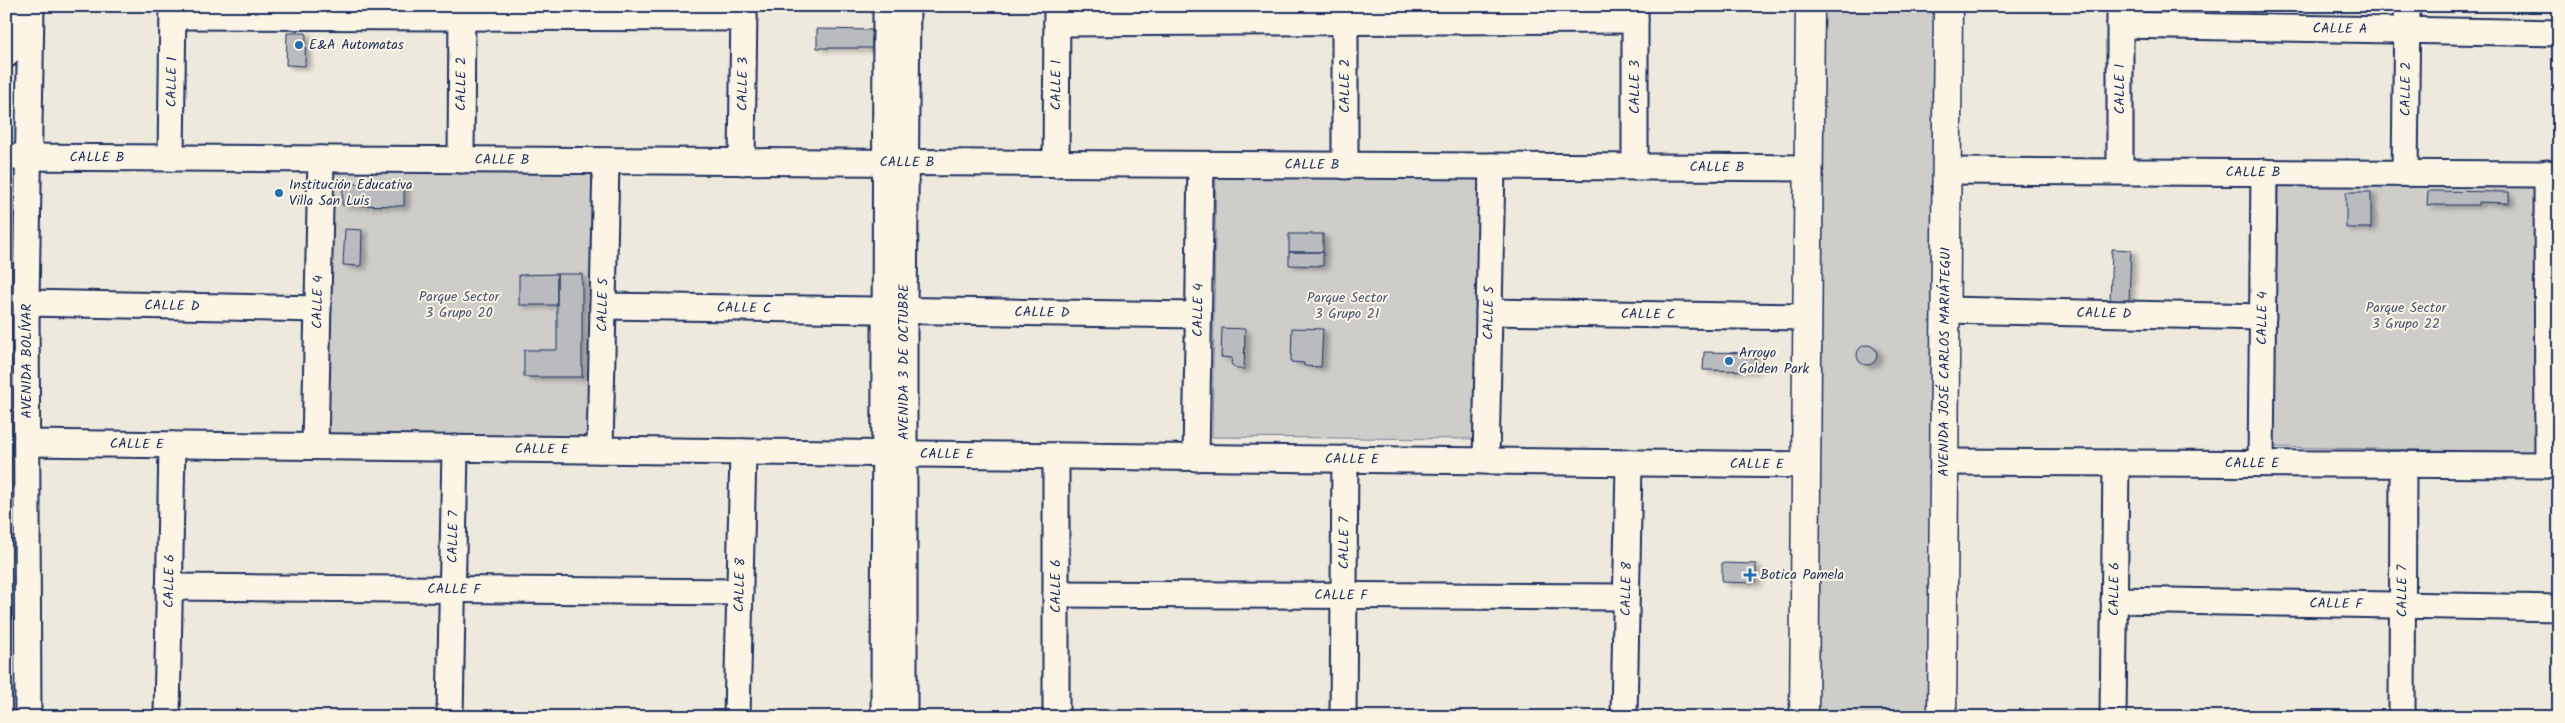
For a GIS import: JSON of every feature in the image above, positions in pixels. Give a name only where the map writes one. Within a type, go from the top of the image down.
[{"type":"main road","points":[[1804,717],[1810,6]]},
{"type":"main road","name":"AVENIDA JOSÉ CARLOS MARIÁTEGUI","points":[[1942,717],[1948,6]]},
{"type":"street","points":[[6,54],[7,6]]},
{"type":"street","name":"AVENIDA BOLÍVAR","points":[[28,717],[26,303],[17,157],[31,6]]},
{"type":"street","name":"AVENIDA 3 DE OCTUBRE","points":[[886,6],[896,163]]},
{"type":"street","name":"AVENIDA 3 DE OCTUBRE","points":[[884,717],[894,454],[896,163],[907,6]]},
{"type":"street","points":[[173,11],[744,12]]},
{"type":"street","name":"CALLE 1","points":[[171,158],[173,11]]},
{"type":"street","name":"CALLE 2","points":[[461,160],[462,11]]},
{"type":"street","name":"CALLE 3","points":[[742,162],[744,12]]},
{"type":"street","points":[[1057,15],[1635,13]]},
{"type":"street","name":"CALLE 3","points":[[1635,13],[1635,167]]},
{"type":"street","name":"CALLE 2","points":[[1345,14],[1345,166]]},
{"type":"street","name":"CALLE 1","points":[[1056,164],[1057,15]]},
{"type":"street","name":"CALLE 1","points":[[2120,16],[2120,171]]},
{"type":"street","name":"CALLE A","points":[[2120,16],[2407,18],[2559,33]]},
{"type":"street","name":"CALLE 2","points":[[2405,173],[2407,18]]},
{"type":"street","name":"CALLE B","points":[[17,157],[1808,168]]},
{"type":"street","name":"CALLE 4","points":[[315,446],[321,159]]},
{"type":"street","name":"CALLE 5","points":[[600,450],[606,161]]},
{"type":"street","name":"CALLE 4","points":[[1196,458],[1201,165]]},
{"type":"street","name":"CALLE 5","points":[[1486,461],[1492,166]]},
{"type":"street","name":"CALLE B","points":[[1947,171],[2553,173]]},
{"type":"street","name":"CALLE 4","points":[[2261,463],[2264,172]]},
{"type":"street","points":[[2553,173],[2553,465]]},
{"type":"street","name":"CALLE D","points":[[26,303],[318,309]]},
{"type":"street","name":"CALLE C","points":[[603,306],[895,310]]},
{"type":"street","name":"CALLE D","points":[[895,310],[1198,315]]},
{"type":"street","name":"CALLE D","points":[[1945,310],[2262,317]]},
{"type":"street","name":"CALLE C","points":[[1489,312],[1807,316]]},
{"type":"street","name":"CALLE E","points":[[27,443],[1806,465]]},
{"type":"street","name":"CALLE 6","points":[[166,717],[172,445]]},
{"type":"street","name":"CALLE 7","points":[[450,717],[455,448]]},
{"type":"street","name":"CALLE 8","points":[[737,717],[743,452]]},
{"type":"street","name":"AVENIDA 3 DE OCTUBRE","points":[[894,454],[904,717]]},
{"type":"street","name":"CALLE 6","points":[[1056,456],[1056,717]]},
{"type":"street","name":"CALLE 7","points":[[1343,717],[1345,459]]},
{"type":"street","name":"CALLE E","points":[[1944,462],[2553,465]]},
{"type":"street","name":"CALLE 6","points":[[2113,717],[2116,462]]},
{"type":"street","name":"CALLE 8","points":[[1624,717],[1629,463]]},
{"type":"street","name":"CALLE 7","points":[[2402,717],[2403,464]]},
{"type":"street","name":"CALLE F","points":[[169,587],[740,592]]},
{"type":"street","name":"CALLE F","points":[[1056,594],[1626,597]]},
{"type":"street","name":"CALLE F","points":[[2114,600],[2559,608]]},
{"type":"green space","points":[[1823,6],[1936,6],[1933,717],[1817,717]]},
{"type":"green space","name":"Parque Sector 3 Grupo 20","points":[[327,169],[593,170],[593,441],[322,439]]},
{"type":"green space","name":"Parque Sector 3 Grupo 21","points":[[1216,174],[1482,176],[1478,439],[1212,437]]},
{"type":"green space","name":"Parque Sector 3 Grupo 22","points":[[2278,186],[2536,186],[2535,452],[2273,447]]},
{"type":"building","points":[[1360,6],[1389,6],[1389,8]]},
{"type":"building","points":[[817,29],[872,30],[872,48],[817,48]]},
{"type":"building","points":[[287,33],[306,33],[305,66],[286,65]]},
{"type":"building","points":[[343,184],[404,184],[404,206],[342,205]]},
{"type":"building","points":[[2428,191],[2509,192],[2509,203],[2478,202],[2478,205],[2427,205]]},
{"type":"building","points":[[2346,192],[2371,192],[2371,228],[2346,228]]},
{"type":"building","points":[[345,229],[362,230],[361,266],[343,265]]},
{"type":"building","points":[[1289,234],[1323,234],[1323,252],[1289,252]]},
{"type":"building","points":[[2112,249],[2131,250],[2129,303],[2110,302]]},
{"type":"building","points":[[1289,252],[1323,252],[1323,266],[1289,265]]},
{"type":"building","points":[[557,274],[582,274],[582,377],[524,377],[524,350],[557,350]]},
{"type":"building","points":[[557,274],[557,305],[519,305],[519,275]]},
{"type":"building","points":[[1222,328],[1245,329],[1244,369],[1237,369],[1231,364],[1232,358],[1221,357]]},
{"type":"building","points":[[1292,328],[1323,329],[1321,367],[1304,366],[1304,363],[1291,362]]},
{"type":"building","points":[[1867,345],[1874,348],[1877,355],[1874,362],[1867,365],[1860,362],[1857,355],[1860,348]]},
{"type":"building","name":"Arroyo Golden Park","points":[[1704,352],[1755,353],[1755,371],[1703,370]]},
{"type":"building","points":[[1722,563],[1756,564],[1756,583],[1722,582]]},
{"type":"place","name":"E&A Automatas","points":[[299,45]]},
{"type":"place","name":"Institución Educativa Villa San Luis","points":[[279,193]]},
{"type":"place","name":"Arroyo Golden Park","points":[[1729,361]]},
{"type":"place","name":"Botica Pamela","points":[[1750,575]]}]
